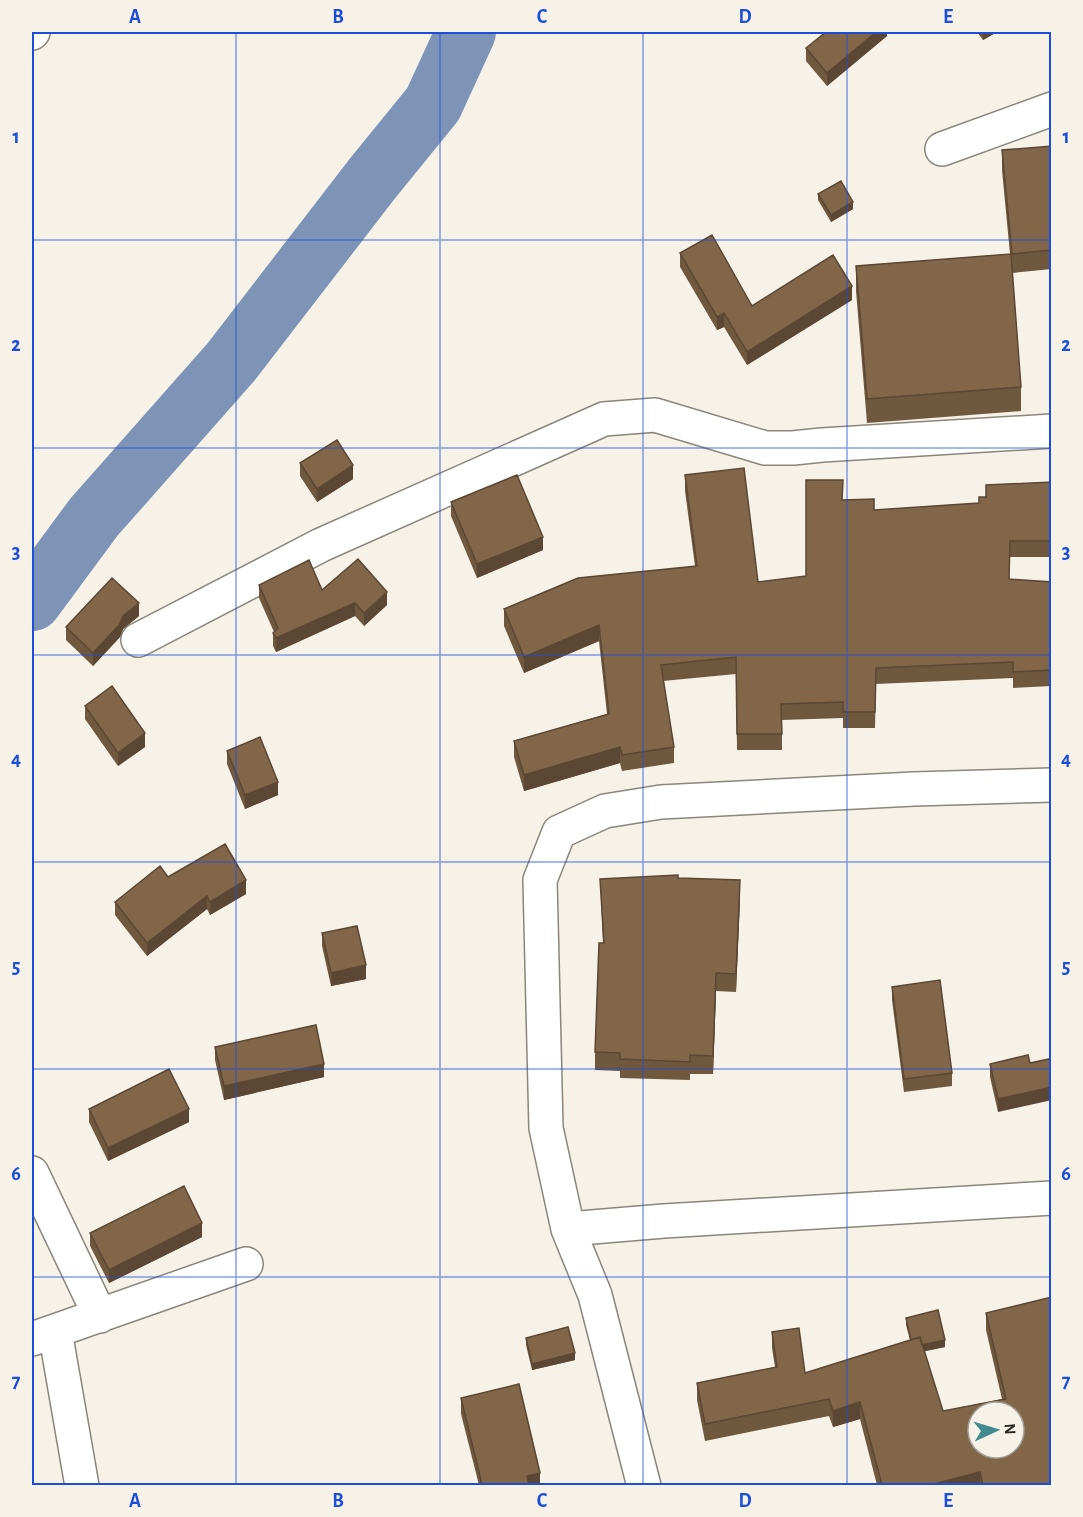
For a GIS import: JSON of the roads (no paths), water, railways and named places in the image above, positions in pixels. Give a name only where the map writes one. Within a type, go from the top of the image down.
[{"type":"street","points":[[942,149],[1052,109]]},
{"type":"street","points":[[138,640],[321,545],[604,420],[656,415],[765,448],[1052,431]]},
{"type":"street","points":[[644,1485],[595,1295],[568,1229],[546,1128],[540,880],[559,832],[605,811],[661,802],[914,789],[1052,785]]},
{"type":"street","points":[[32,1173],[100,1316]]},
{"type":"street","points":[[568,1229],[664,1221],[1052,1198]]},
{"type":"street","points":[[82,1485],[43,1335],[246,1264]]},
{"type":"waterway","points":[[32,601],[94,517],[231,362],[433,104],[466,32]]}]
